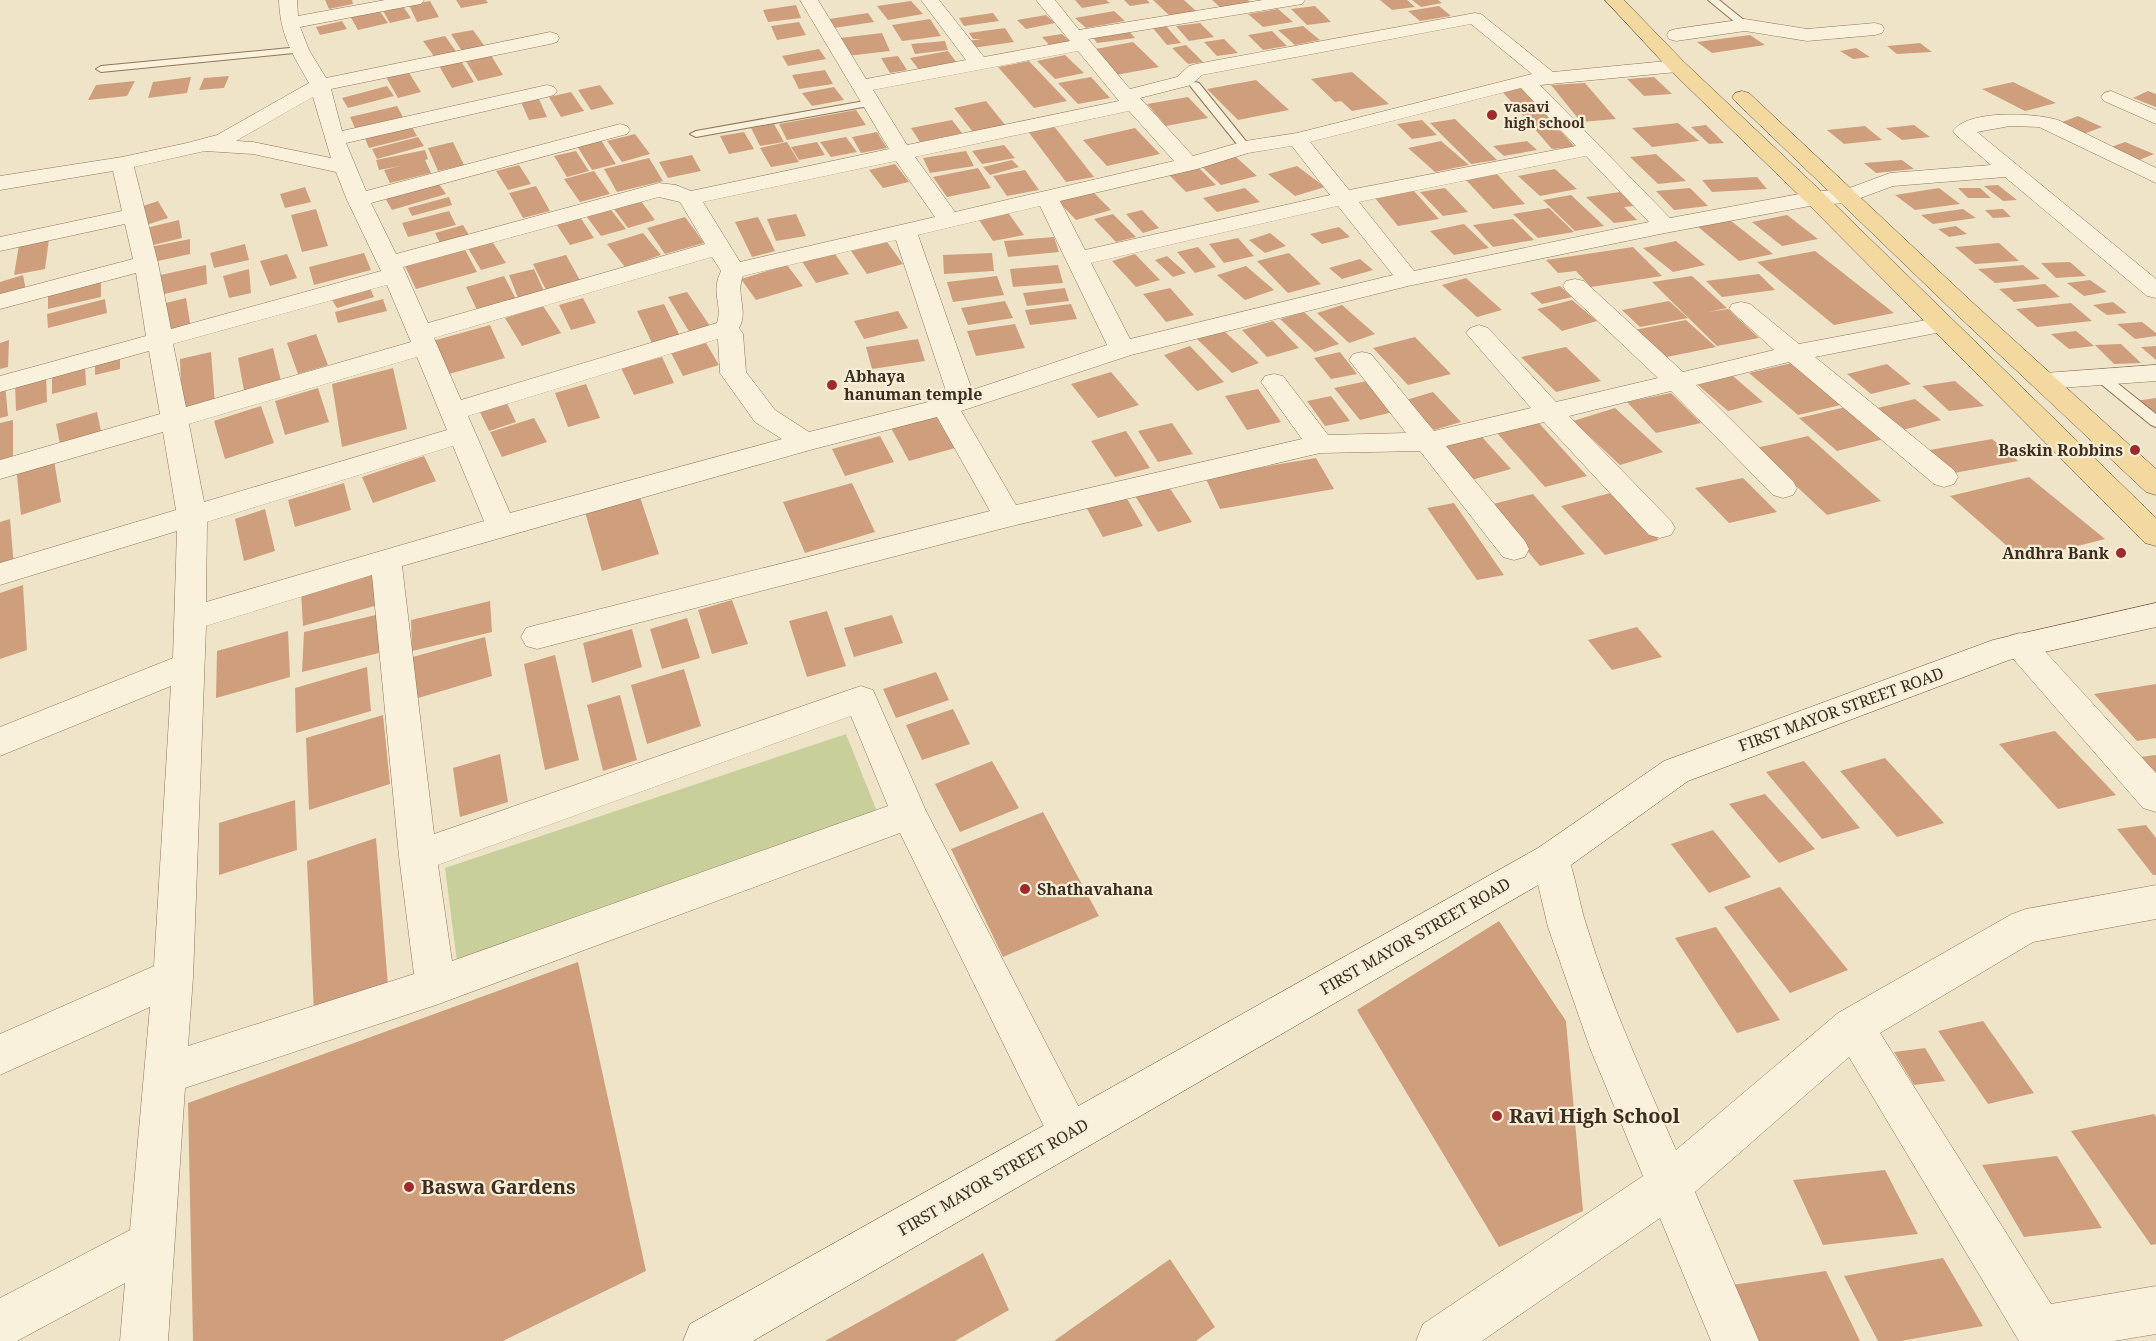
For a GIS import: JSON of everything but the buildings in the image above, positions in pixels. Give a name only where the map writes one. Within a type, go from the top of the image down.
[{"type":"main road","points":[[1614,0],[1685,58],[1815,198],[2156,536]]},
{"type":"main road","points":[[1637,0],[1676,34],[1685,58]]},
{"type":"main road","points":[[1727,83],[1963,307],[2156,485]]},
{"type":"street","points":[[288,0],[289,23],[300,50],[320,86],[334,139],[358,200],[392,269],[501,526]]},
{"type":"street","points":[[289,23],[415,0]]},
{"type":"street","points":[[809,0],[902,154],[950,221]]},
{"type":"street","points":[[930,0],[978,63]]},
{"type":"street","points":[[1046,0],[1129,100],[1189,164]]},
{"type":"street","points":[[865,95],[978,63],[1078,40],[1296,0]]},
{"type":"street","points":[[1457,6],[1549,79]]},
{"type":"street","points":[[0,384],[160,340],[659,190],[689,198],[902,154],[1129,100],[1184,81],[1196,70],[1475,18]]},
{"type":"street","points":[[1676,34],[1745,25],[1807,34],[1875,29]]},
{"type":"street","points":[[0,183],[122,163],[200,146],[224,139],[320,86],[550,38]]},
{"type":"street","points":[[725,330],[732,322],[732,314],[725,292],[727,281],[733,271],[1189,164],[1245,147],[1297,139],[1525,81],[1685,58]]},
{"type":"street","points":[[1525,81],[1665,226]]},
{"type":"street","points":[[334,139],[547,91]]},
{"type":"street","points":[[2111,97],[2156,118]]},
{"type":"street","points":[[2155,290],[1964,133],[1965,129],[2022,118],[2045,122],[2156,176]]},
{"type":"street","points":[[358,200],[620,130]]},
{"type":"street","points":[[1297,139],[1408,279]]},
{"type":"street","points":[[200,146],[253,148],[346,168]]},
{"type":"street","points":[[1077,259],[1344,198],[1590,149]]},
{"type":"street","points":[[122,163],[146,263],[192,517],[189,665],[173,977],[144,1341]]},
{"type":"street","points":[[189,619],[501,526],[805,442],[954,404],[1122,349],[1408,279],[1665,226],[1815,198],[1847,196],[1890,180],[2009,170]]},
{"type":"street","points":[[689,198],[733,271]]},
{"type":"street","points":[[1047,198],[1122,349]]},
{"type":"street","points":[[0,244],[135,215]]},
{"type":"street","points":[[905,231],[954,404],[1008,517]]},
{"type":"street","points":[[0,470],[173,419],[720,247]]},
{"type":"street","points":[[0,302],[146,263]]},
{"type":"street","points":[[1575,286],[1676,380],[1783,488]]},
{"type":"street","points":[[1741,309],[1944,477]]},
{"type":"street","points":[[537,637],[1008,517],[1320,444],[1426,442],[1793,353],[1942,325]]},
{"type":"street","points":[[0,574],[192,517],[718,330],[725,330],[730,334],[733,374],[765,416],[805,442]]},
{"type":"street","points":[[1479,333],[1660,528]]},
{"type":"street","points":[[1362,360],[1514,549]]},
{"type":"street","points":[[2044,381],[2156,374]]},
{"type":"street","points":[[1274,382],[1320,444]]},
{"type":"street","points":[[386,561],[418,856],[436,986]]},
{"type":"street","name":"FIRST MAYOR STREET ROAD","points":[[707,1341],[1069,1132],[1551,859],[1676,771],[2020,645],[2156,615]]},
{"type":"street","points":[[2020,645],[2156,797]]},
{"type":"street","points":[[0,742],[189,665]]},
{"type":"street","points":[[418,856],[861,699],[909,814],[1069,1132]]},
{"type":"street","points":[[165,1074],[436,986],[909,814]]},
{"type":"street","points":[[1551,859],[1567,927],[1611,1048],[1734,1341]]},
{"type":"street","points":[[1440,1341],[1670,1185],[1852,1027],[2026,926],[2156,902]]},
{"type":"street","points":[[0,1055],[173,977]]},
{"type":"street","points":[[1852,1027],[2044,1336],[2156,1310]]},
{"type":"street","points":[[0,1324],[152,1244]]},
{"type":"lane","points":[[1713,0],[1745,25]]},
{"type":"lane","points":[[101,69],[300,50]]},
{"type":"lane","points":[[1196,85],[1245,147]]},
{"type":"lane","points":[[696,134],[865,95]]},
{"type":"lane","points":[[2102,377],[2156,422]]},
{"type":"green space","points":[[846,734],[878,814],[457,962],[445,868]]},
{"type":"place","name":"vasavi high school","points":[[1492,115]]},
{"type":"place","name":"Abhaya hanuman temple","points":[[832,385]]},
{"type":"place","name":"Baskin Robbins","points":[[2135,450]]},
{"type":"place","name":"Andhra Bank","points":[[2121,553]]},
{"type":"place","name":"Shathavahana","points":[[1025,889]]},
{"type":"place","name":"Ravi High School","points":[[1497,1116]]},
{"type":"place","name":"Baswa Gardens","points":[[409,1187]]}]
